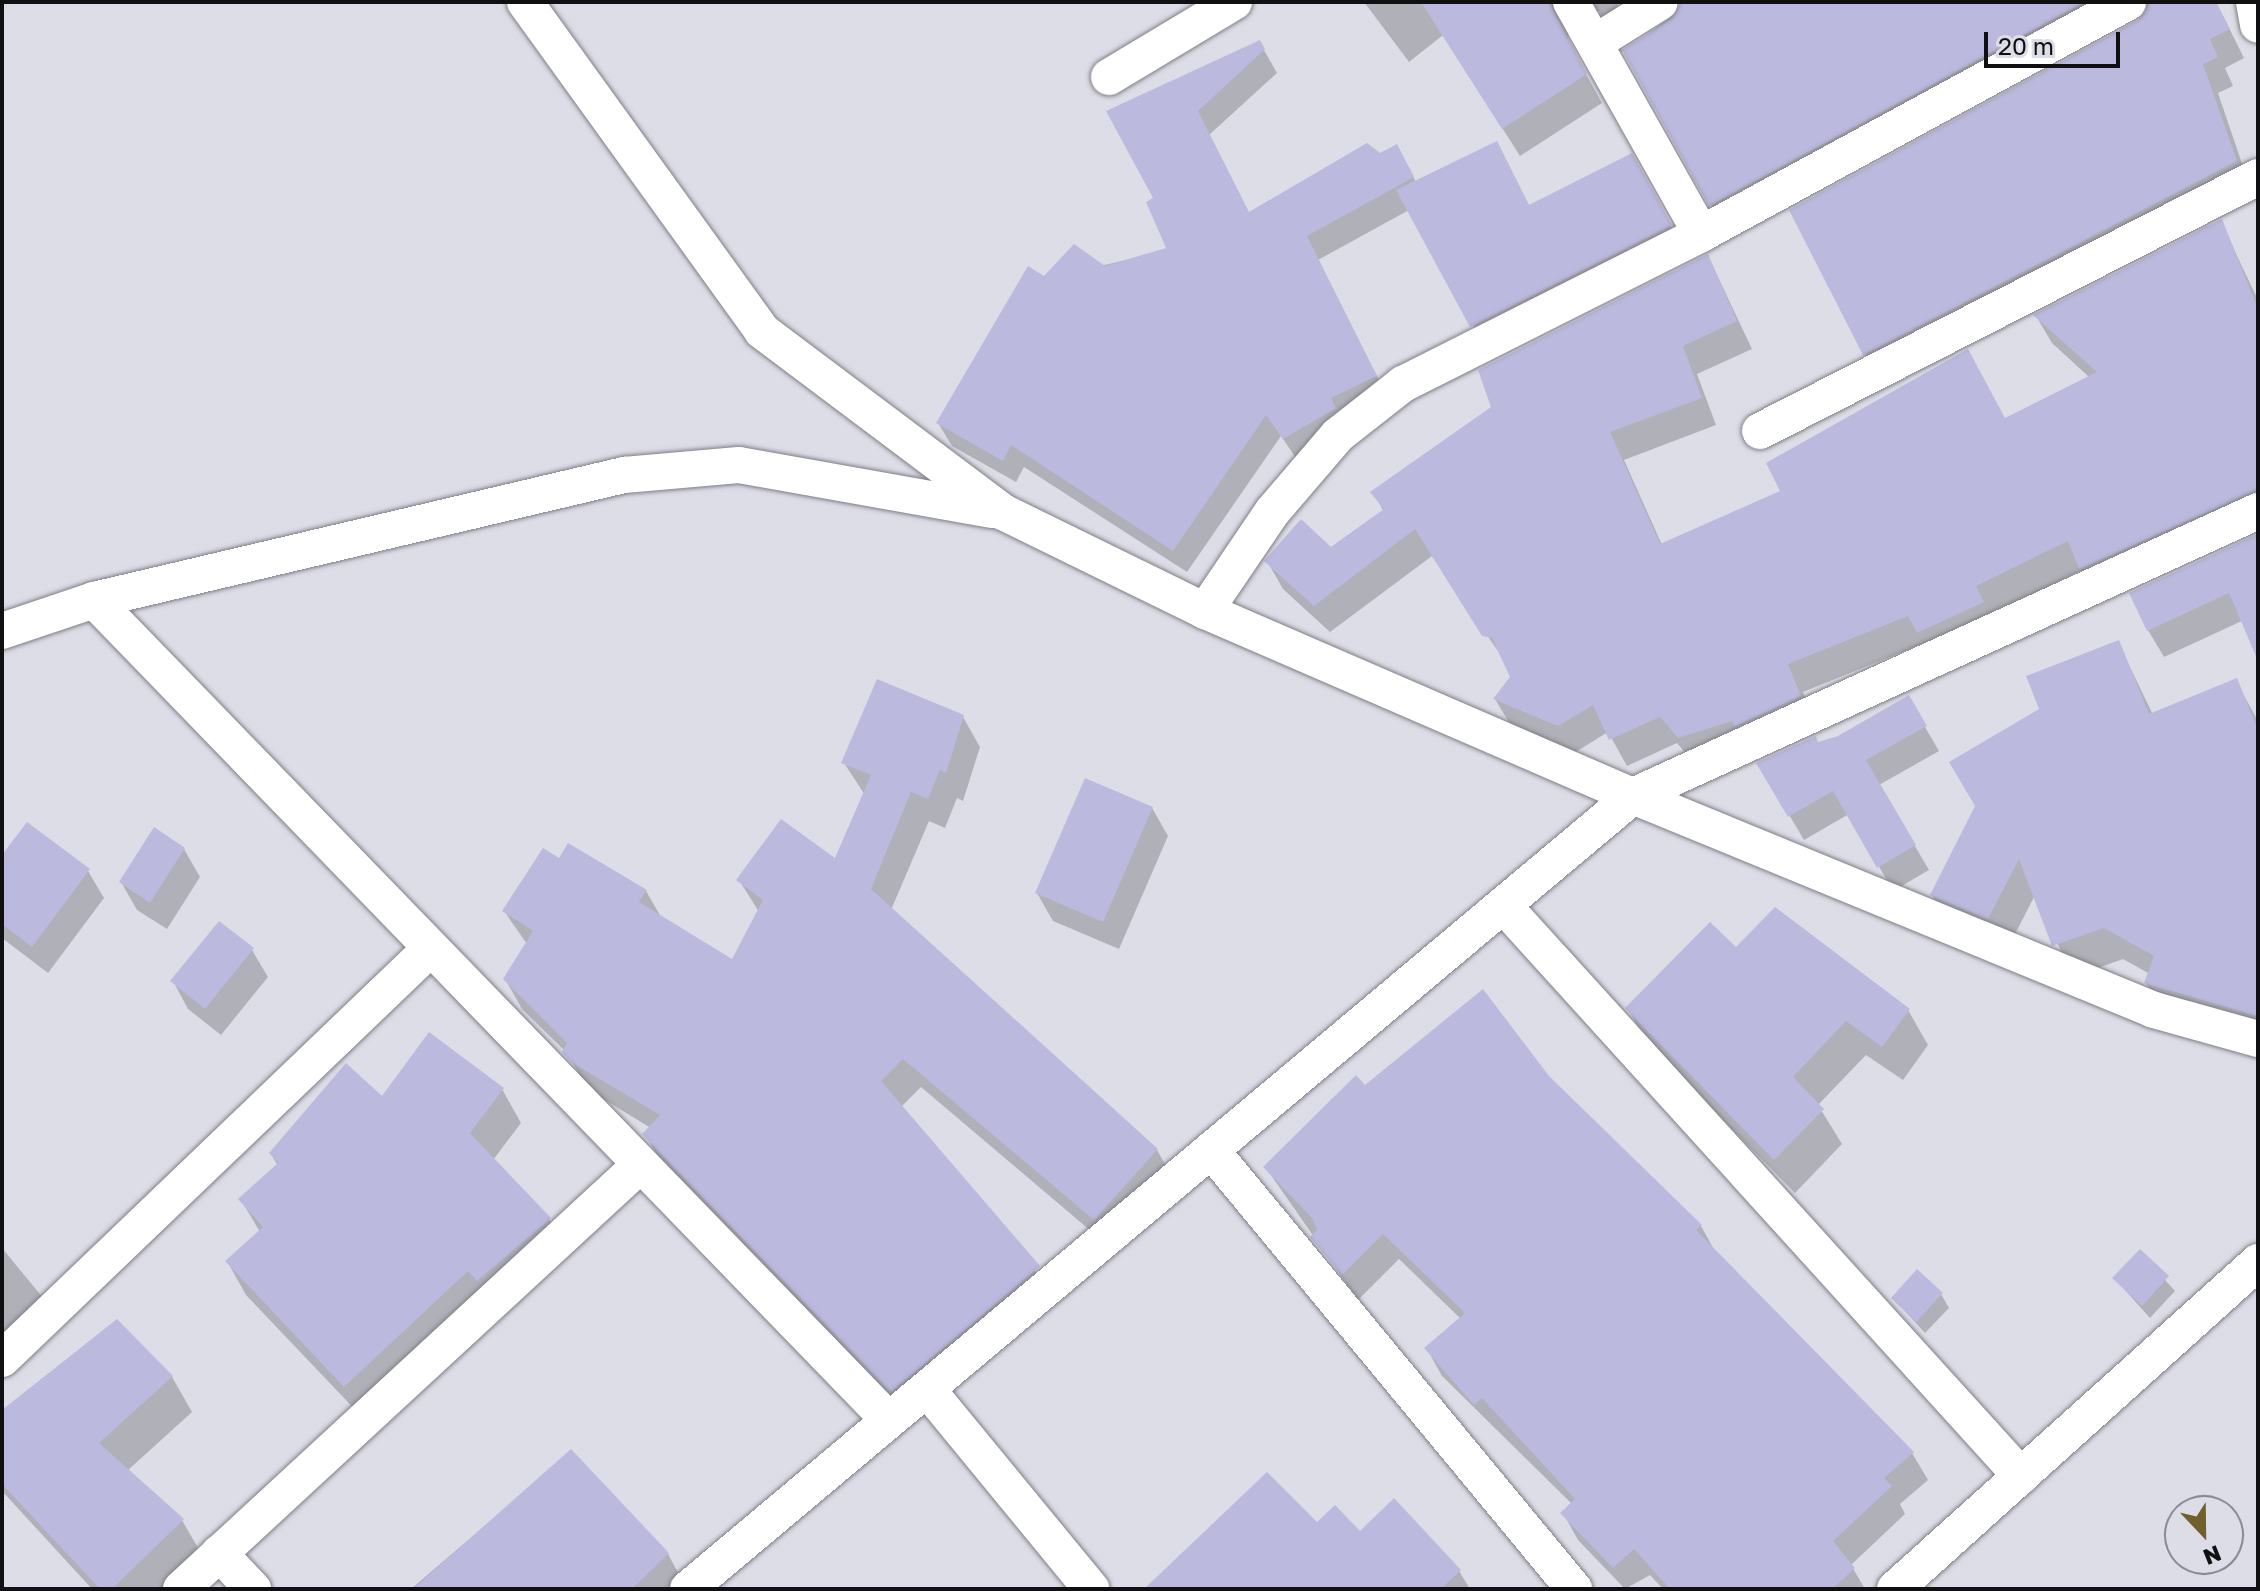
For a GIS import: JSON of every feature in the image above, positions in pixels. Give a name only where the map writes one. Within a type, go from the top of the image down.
[{"type":"street","points":[[525,2],[762,331],[1003,512],[1205,611],[1633,796],[2154,1010],[2258,1039]]},
{"type":"street","points":[[1109,77],[1234,2]]},
{"type":"street","points":[[1571,2],[1701,234]]},
{"type":"street","points":[[1596,42],[1660,2]]},
{"type":"street","points":[[1205,611],[1291,490],[1338,435],[1403,384],[1701,234],[2128,2]]},
{"type":"street","points":[[2254,2],[2258,23]]},
{"type":"street","points":[[1760,431],[2258,177]]},
{"type":"street","points":[[2,631],[94,600],[624,475],[739,465],[1003,512]]},
{"type":"street","points":[[688,1589],[1633,796],[2258,511]]},
{"type":"street","points":[[94,600],[889,1420]]},
{"type":"street","points":[[1503,905],[2021,1476]]},
{"type":"street","points":[[2,1359],[431,948]]},
{"type":"street","points":[[1211,1150],[1574,1589]]},
{"type":"street","points":[[181,1589],[640,1165]]},
{"type":"street","points":[[1895,1589],[2258,1262]]},
{"type":"street","points":[[927,1389],[1091,1589]]},
{"type":"street","points":[[219,1553],[253,1589]]},
{"type":"building","points":[[1421,2],[1549,2],[1587,74],[1502,129]]},
{"type":"building","points":[[1681,2],[2084,2],[1709,206],[1622,50],[1672,19]]},
{"type":"building","points":[[2149,2],[2216,2],[2230,29],[2210,39],[2218,57],[2203,64],[2237,161],[1863,355],[1789,210],[2138,20]]},
{"type":"building","points":[[1260,40],[1265,49],[1198,111],[1249,212],[1367,143],[1380,153],[1397,144],[1414,177],[1307,236],[1377,376],[1331,398],[1336,408],[1283,439],[1266,415],[1173,551],[1011,445],[1003,461],[936,423],[1028,266],[1044,276],[1074,244],[1105,266],[1166,248],[1146,202],[1153,198],[1106,111]]},
{"type":"building","points":[[1497,141],[1529,205],[1632,153],[1672,225],[1470,327],[1396,190]]},
{"type":"building","points":[[2222,219],[2258,309],[2258,490],[2079,569],[2068,541],[1976,586],[1984,602],[1917,633],[1908,616],[1788,664],[1801,696],[1735,726],[1732,721],[1678,738],[1660,717],[1609,740],[1593,705],[1558,726],[1493,699],[1510,677],[1492,638],[1482,636],[1415,529],[1314,606],[1264,561],[1301,519],[1331,547],[1384,509],[1370,492],[1491,407],[1478,370],[1708,254],[1737,321],[1683,346],[1702,398],[1610,432],[1660,544],[1780,491],[1766,463],[1968,349],[2005,418],[2097,372],[2033,315]]},
{"type":"building","points":[[2258,534],[2258,661],[2229,593],[2147,631],[2129,593]]},
{"type":"building","points":[[2119,640],[2149,714],[2237,678],[2258,730],[2258,1016],[2144,983],[2154,956],[2104,928],[2052,946],[2019,859],[1988,919],[1930,895],[1975,806],[1949,762],[2039,709],[2026,676]]},
{"type":"building","points":[[877,679],[964,715],[946,773],[940,770],[928,799],[911,792],[871,889],[1158,1149],[1094,1220],[903,1059],[881,1081],[1040,1266],[891,1392],[642,1134],[660,1115],[571,1062],[562,1052],[567,1043],[503,979],[533,931],[502,911],[543,848],[559,858],[568,843],[647,890],[639,902],[732,959],[763,900],[736,880],[781,819],[835,858],[871,775],[841,763]]},
{"type":"building","points":[[1909,695],[1927,726],[1866,760],[1916,845],[1877,868],[1833,791],[1788,817],[1756,763],[1816,736],[1818,742],[1838,736]]},
{"type":"building","points":[[1085,778],[1153,807],[1103,922],[1035,893]]},
{"type":"building","points":[[27,822],[90,869],[32,947],[2,924],[2,855]]},
{"type":"building","points":[[154,827],[185,848],[150,903],[119,882]]},
{"type":"building","points":[[1775,907],[1910,1009],[1882,1047],[1846,1021],[1793,1077],[1824,1109],[1774,1160],[1625,1008],[1710,922],[1736,947]]},
{"type":"building","points":[[219,921],[254,948],[205,1009],[170,981]]},
{"type":"building","points":[[1483,989],[1549,1076],[1702,1225],[1696,1230],[1914,1452],[1884,1478],[1892,1486],[1833,1541],[1855,1568],[1832,1589],[1670,1589],[1634,1549],[1613,1568],[1560,1513],[1575,1499],[1482,1398],[1474,1405],[1424,1348],[1465,1313],[1383,1234],[1342,1275],[1310,1237],[1317,1230],[1312,1218],[1263,1167],[1356,1075],[1365,1085]]},
{"type":"building","points":[[429,1032],[504,1088],[470,1133],[551,1218],[477,1281],[468,1271],[344,1387],[225,1261],[263,1227],[238,1199],[278,1163],[269,1153],[346,1063],[382,1096]]},
{"type":"building","points":[[2140,1249],[2169,1276],[2142,1306],[2112,1278]]},
{"type":"building","points":[[1917,1269],[1943,1293],[1916,1322],[1891,1298]]},
{"type":"building","points":[[117,1319],[173,1376],[99,1443],[184,1519],[112,1589],[100,1589],[2,1484],[2,1410]]},
{"type":"building","points":[[571,1449],[669,1553],[632,1589],[413,1589]]},
{"type":"building","points":[[1267,1472],[1317,1522],[1335,1505],[1360,1531],[1394,1498],[1461,1570],[1441,1589],[1144,1589]]}]
